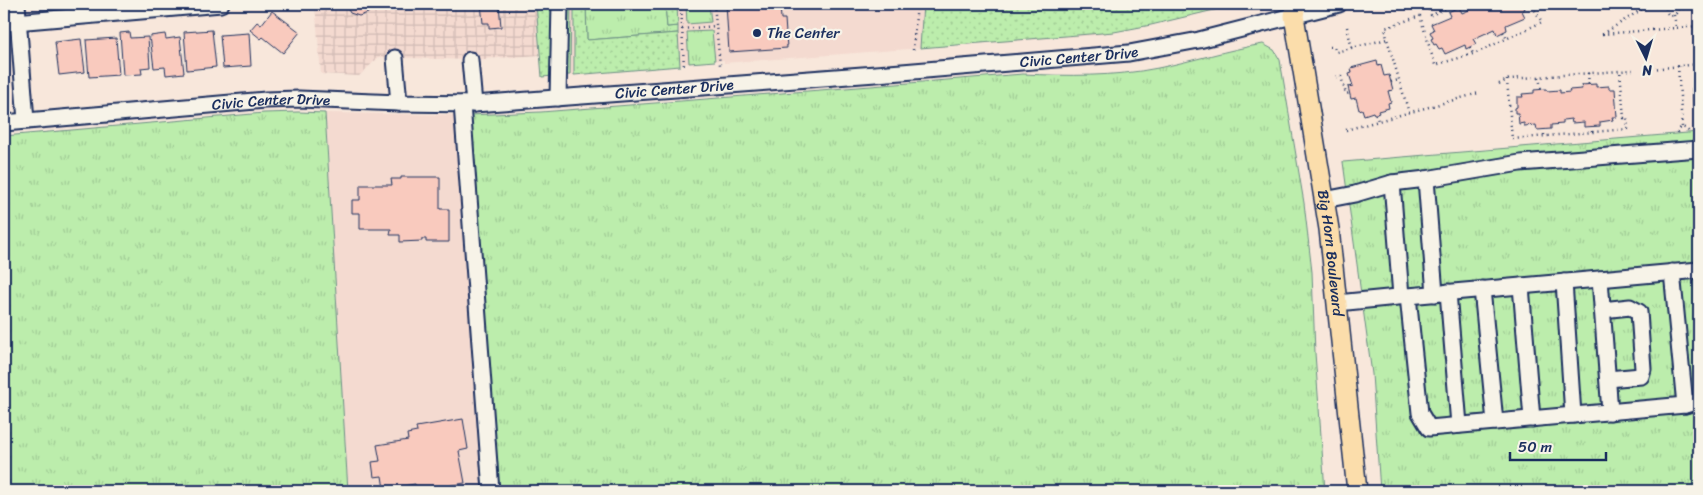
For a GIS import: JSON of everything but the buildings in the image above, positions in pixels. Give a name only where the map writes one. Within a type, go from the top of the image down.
[{"type":"main road","name":"Big Horn Boulevard","points":[[1292,8],[1324,200],[1337,303],[1356,491]]},
{"type":"street","points":[[16,4],[11,23],[26,121]]},
{"type":"street","points":[[11,23],[220,4]]},
{"type":"street","points":[[558,98],[560,4]]},
{"type":"street","name":"Civic Center Drive","points":[[4,123],[266,100],[468,104],[1130,53],[1190,42],[1292,8],[1339,4]]},
{"type":"street","points":[[395,58],[399,103]]},
{"type":"street","points":[[470,60],[468,104],[490,491]]},
{"type":"street","points":[[1324,200],[1356,194],[1392,183],[1520,164],[1699,149]]},
{"type":"street","points":[[1426,179],[1459,425]]},
{"type":"street","points":[[1392,183],[1420,413],[1429,428],[1684,406],[1699,401]]},
{"type":"street","points":[[1337,303],[1699,270]]},
{"type":"street","points":[[1672,272],[1684,406]]},
{"type":"street","points":[[1600,279],[1610,412]]},
{"type":"street","points":[[1564,282],[1573,415]]},
{"type":"street","points":[[1521,286],[1532,419]]},
{"type":"street","points":[[1482,289],[1494,422]]},
{"type":"street","points":[[1602,310],[1630,307],[1639,312],[1643,369],[1641,376],[1608,379]]},
{"type":"path","points":[[681,4],[684,68]]},
{"type":"path","points":[[714,4],[720,65]]},
{"type":"path","points":[[913,50],[917,4]]},
{"type":"path","points":[[1409,113],[1384,30],[1386,26],[1420,16],[1435,66],[1473,54],[1542,22],[1531,4]]},
{"type":"path","points":[[1650,4],[1603,34],[1699,26]]},
{"type":"path","points":[[1669,4],[1666,12],[1669,15],[1674,15]]},
{"type":"path","points":[[1674,4],[1678,9]]},
{"type":"path","points":[[1427,5],[1431,14],[1452,6],[1454,10]]},
{"type":"path","points":[[1678,9],[1699,7]]},
{"type":"path","points":[[1676,28],[1674,15],[1678,9]]},
{"type":"path","points":[[682,29],[716,26]]},
{"type":"path","points":[[1347,27],[1352,48]]},
{"type":"path","points":[[1503,32],[1507,39]]},
{"type":"path","points":[[1330,47],[1334,47],[1336,52],[1387,40]]},
{"type":"path","points":[[1470,47],[1473,54]]},
{"type":"path","points":[[1652,68],[1699,64]]},
{"type":"path","points":[[1678,66],[1682,127]]},
{"type":"path","points":[[1507,80],[1512,139],[1628,129],[1627,117],[1624,118],[1620,70]]},
{"type":"path","points":[[1498,84],[1507,80],[1633,70]]},
{"type":"path","points":[[1588,73],[1589,85]]},
{"type":"path","points":[[1336,77],[1341,76],[1346,94],[1350,93]]},
{"type":"path","points":[[1539,77],[1541,89]]},
{"type":"path","points":[[1391,82],[1399,80]]},
{"type":"path","points":[[1346,130],[1479,93]]},
{"type":"path","points":[[1376,114],[1378,121]]},
{"type":"path","points":[[1592,126],[1592,132]]},
{"type":"path","points":[[1682,127],[1689,132]]},
{"type":"path","points":[[1676,133],[1682,127]]},
{"type":"path","points":[[1544,129],[1544,136]]},
{"type":"shaded area","points":[[315,4],[536,4],[540,55],[470,60],[379,57],[359,76],[321,74]]},
{"type":"shaded area","points":[[536,4],[1243,4],[1151,25],[1095,35],[724,63],[724,60],[680,64],[680,66],[542,77]]},
{"type":"shaded area","points":[[325,113],[469,115],[499,491],[348,491]]},
{"type":"green space","points":[[536,4],[553,4],[553,76],[542,77]]},
{"type":"green space","points":[[566,4],[571,4],[570,75],[566,75]]},
{"type":"green space","points":[[574,4],[586,4],[587,40],[678,33],[680,66],[574,75]]},
{"type":"green space","points":[[586,4],[665,4],[667,27],[678,26],[678,33],[587,40]]},
{"type":"green space","points":[[665,4],[677,4],[678,26],[667,27]]},
{"type":"green space","points":[[686,4],[709,4],[711,22],[687,24]]},
{"type":"green space","points":[[923,4],[1235,5],[1114,32],[920,48]]},
{"type":"green space","points":[[712,31],[715,61],[689,63],[687,32]]},
{"type":"green space","points":[[1263,44],[1274,50],[1280,60],[1304,203],[1312,272],[1315,353],[1325,491],[499,491],[469,115],[541,112],[1023,74],[1125,73],[1158,68]]},
{"type":"green space","points":[[264,113],[325,113],[348,491],[4,491],[4,136]]},
{"type":"green space","points":[[1699,132],[1699,491],[1380,491],[1372,374],[1343,162]]},
{"type":"place","name":"The Center","points":[[757,33]]}]
